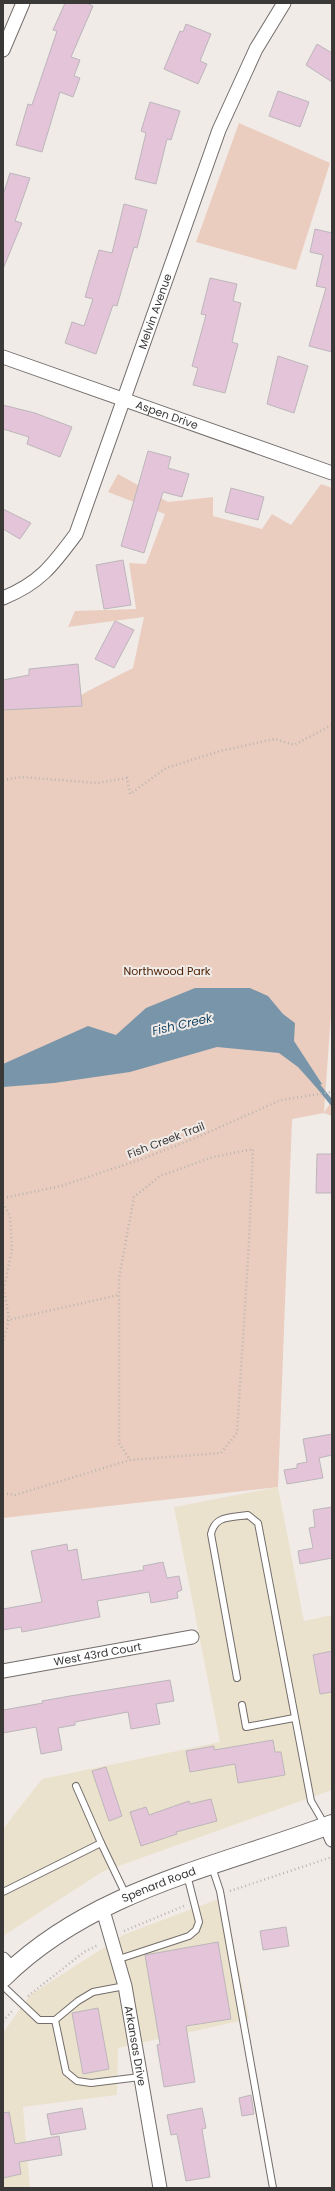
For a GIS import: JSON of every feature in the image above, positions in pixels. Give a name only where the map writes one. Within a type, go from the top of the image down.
[{"type":"main road","name":"Spenard Road","points":[[6,1968],[57,1933],[102,1907],[127,1896],[212,1865],[330,1830]]},
{"type":"street","points":[[3,50],[23,3]]},
{"type":"street","name":"Melvin Avenue","points":[[3,598],[24,589],[52,567],[76,534],[220,130],[256,49],[284,3]]},
{"type":"street","name":"Aspen Drive","points":[[3,357],[332,473]]},
{"type":"street","name":"West 43rd Court","points":[[3,1671],[192,1637]]},
{"type":"street","name":"Arkansas Drive","points":[[102,1907],[119,1959],[125,1986],[160,2188]]},
{"type":"lane","points":[[236,1678],[211,1534],[213,1526],[218,1520],[248,1515],[258,1523],[311,1801],[330,1830]]},
{"type":"lane","points":[[242,1705],[246,1727],[294,1718]]},
{"type":"lane","points":[[76,1786],[101,1843],[127,1896]]},
{"type":"lane","points":[[3,1892],[101,1843]]},
{"type":"lane","points":[[212,1865],[221,1894],[273,2188]]},
{"type":"lane","points":[[119,1959],[189,1936],[196,1930],[199,1922],[186,1874]]},
{"type":"lane","points":[[3,1986],[39,2020],[55,2020],[78,2001],[93,1992],[125,1986]]},
{"type":"lane","points":[[55,2020],[66,2072],[77,2081],[91,2083],[140,2077]]},
{"type":"path","points":[[3,780],[21,777],[97,784],[127,778],[130,794],[166,768],[220,750],[275,739],[294,745],[332,725]]},
{"type":"path","name":"Fish Creek Trail","points":[[3,1198],[61,1186],[142,1159],[193,1139],[281,1100],[295,1096],[332,1092]]},
{"type":"path","points":[[3,1493],[15,1495],[130,1460],[221,1453],[237,1433],[249,1243],[253,1149],[213,1157],[160,1176],[134,1197],[119,1278],[119,1443],[130,1460]]},
{"type":"path","points":[[3,1203],[10,1216],[12,1249],[4,1289],[9,1319],[3,1343]]},
{"type":"path","points":[[3,1321],[119,1296]]},
{"type":"path","points":[[221,1894],[332,1857]]},
{"type":"path","points":[[3,2021],[38,1986],[84,1952],[127,1929],[194,1903]]},
{"type":"shaded area","points":[[278,1487],[304,1621],[332,1615],[332,1790],[102,1872],[3,1936],[3,1829],[42,1779],[220,1742],[174,1507]]},
{"type":"shaded area","points":[[224,1897],[249,2019],[118,2048],[117,2095],[23,2107],[30,2188],[3,2188],[3,2033],[30,1995],[125,1934]]},
{"type":"green space","points":[[239,123],[330,163],[296,270],[196,242]]},
{"type":"green space","name":"Northwood Park","points":[[118,474],[168,502],[213,497],[213,516],[262,529],[272,514],[291,525],[321,484],[332,488],[332,1000],[324,1112],[332,1101],[332,1116],[324,1113],[292,1119],[278,1487],[3,1518],[3,699],[64,706],[88,691],[133,668],[144,617],[68,627],[75,611],[136,609],[129,563],[146,564],[165,514],[108,492]]},
{"type":"water","points":[[195,988],[250,988],[268,996],[283,1014],[295,1023],[294,1041],[322,1084],[316,1087],[298,1067],[279,1053],[217,1047],[130,1072],[54,1083],[3,1087],[3,1064],[88,1026],[116,1035],[146,1008]]},
{"type":"building","points":[[65,3],[86,3],[93,6],[71,57],[80,60],[74,76],[80,78],[73,97],[60,92],[42,152],[16,145],[28,104],[32,105],[57,31],[53,30]]},
{"type":"building","points":[[186,24],[211,34],[200,61],[207,64],[198,84],[164,69],[180,31],[183,32]]},
{"type":"building","points":[[317,44],[332,53],[332,82],[306,65]]},
{"type":"building","points":[[278,91],[309,102],[300,127],[269,116]]},
{"type":"building","points":[[150,102],[180,111],[171,140],[167,139],[156,184],[135,179],[146,133],[141,131]]},
{"type":"building","points":[[10,173],[30,178],[15,221],[22,223],[3,269],[3,195]]},
{"type":"building","points":[[124,204],[147,210],[137,248],[134,247],[117,306],[113,305],[96,354],[65,343],[72,322],[84,326],[93,299],[85,297],[99,250],[112,253]]},
{"type":"building","points":[[315,229],[332,233],[332,352],[309,346],[326,288],[316,286],[323,255],[310,252]]},
{"type":"building","points":[[210,278],[237,284],[233,301],[241,303],[232,342],[238,344],[225,393],[193,385],[198,368],[192,366],[206,315],[201,314]]},
{"type":"building","points":[[278,356],[308,366],[294,413],[267,404]]},
{"type":"building","points":[[3,405],[35,413],[72,427],[60,457],[27,444],[29,437],[3,429]]},
{"type":"building","points":[[148,451],[171,457],[168,468],[189,474],[182,497],[163,492],[144,553],[121,546]]},
{"type":"building","points":[[231,488],[264,497],[258,520],[225,512]]},
{"type":"building","points":[[3,509],[31,523],[20,539],[3,529]]},
{"type":"building","points":[[123,560],[131,605],[104,609],[96,565]]},
{"type":"building","points":[[115,621],[134,630],[114,668],[95,659]]},
{"type":"building","points":[[78,664],[82,706],[3,710],[3,680],[29,675],[29,669]]},
{"type":"building","points":[[317,1154],[332,1154],[332,1193],[316,1193]]},
{"type":"building","points":[[332,1434],[332,1455],[319,1458],[323,1478],[287,1484],[284,1470],[297,1468],[297,1464],[307,1462],[303,1439]]},
{"type":"building","points":[[332,1507],[332,1558],[300,1564],[298,1551],[313,1548],[309,1528],[315,1527],[313,1510]]},
{"type":"building","points":[[67,1544],[68,1551],[77,1549],[82,1580],[144,1570],[143,1566],[163,1562],[167,1578],[179,1576],[182,1590],[177,1592],[178,1598],[151,1603],[149,1592],[97,1601],[100,1617],[22,1632],[21,1627],[3,1630],[3,1609],[42,1602],[31,1551]]},
{"type":"building","points":[[332,1651],[332,1692],[320,1694],[313,1655]]},
{"type":"building","points":[[170,1680],[174,1701],[156,1704],[160,1724],[131,1729],[128,1712],[75,1722],[75,1725],[58,1728],[62,1750],[41,1754],[36,1727],[3,1733],[3,1710],[43,1703],[42,1701]]},
{"type":"building","points":[[273,1740],[275,1752],[281,1752],[285,1775],[238,1783],[235,1764],[190,1772],[186,1751],[214,1746],[214,1750]]},
{"type":"building","points":[[106,1767],[122,1816],[109,1821],[92,1771]]},
{"type":"building","points":[[211,1799],[217,1821],[176,1832],[177,1834],[141,1846],[130,1812],[146,1807],[149,1815],[189,1801],[190,1804]]},
{"type":"building","points":[[286,1927],[289,1946],[263,1950],[260,1931]]},
{"type":"building","points":[[218,1942],[231,2019],[186,2026],[195,2082],[164,2087],[157,2045],[160,2044],[145,1955]]},
{"type":"building","points":[[98,2008],[109,2069],[83,2074],[72,2013]]},
{"type":"building","points":[[251,2095],[254,2114],[242,2116],[239,2098]]},
{"type":"building","points":[[82,2108],[86,2129],[51,2135],[47,2114]]},
{"type":"building","points":[[202,2108],[206,2128],[202,2129],[210,2177],[186,2181],[177,2134],[171,2135],[167,2115]]},
{"type":"building","points":[[9,2112],[15,2144],[59,2136],[62,2155],[19,2162],[21,2174],[3,2178],[3,2113]]},
{"type":"waterway","name":"Fish Creek","points":[[315,1082],[332,1103]]}]
